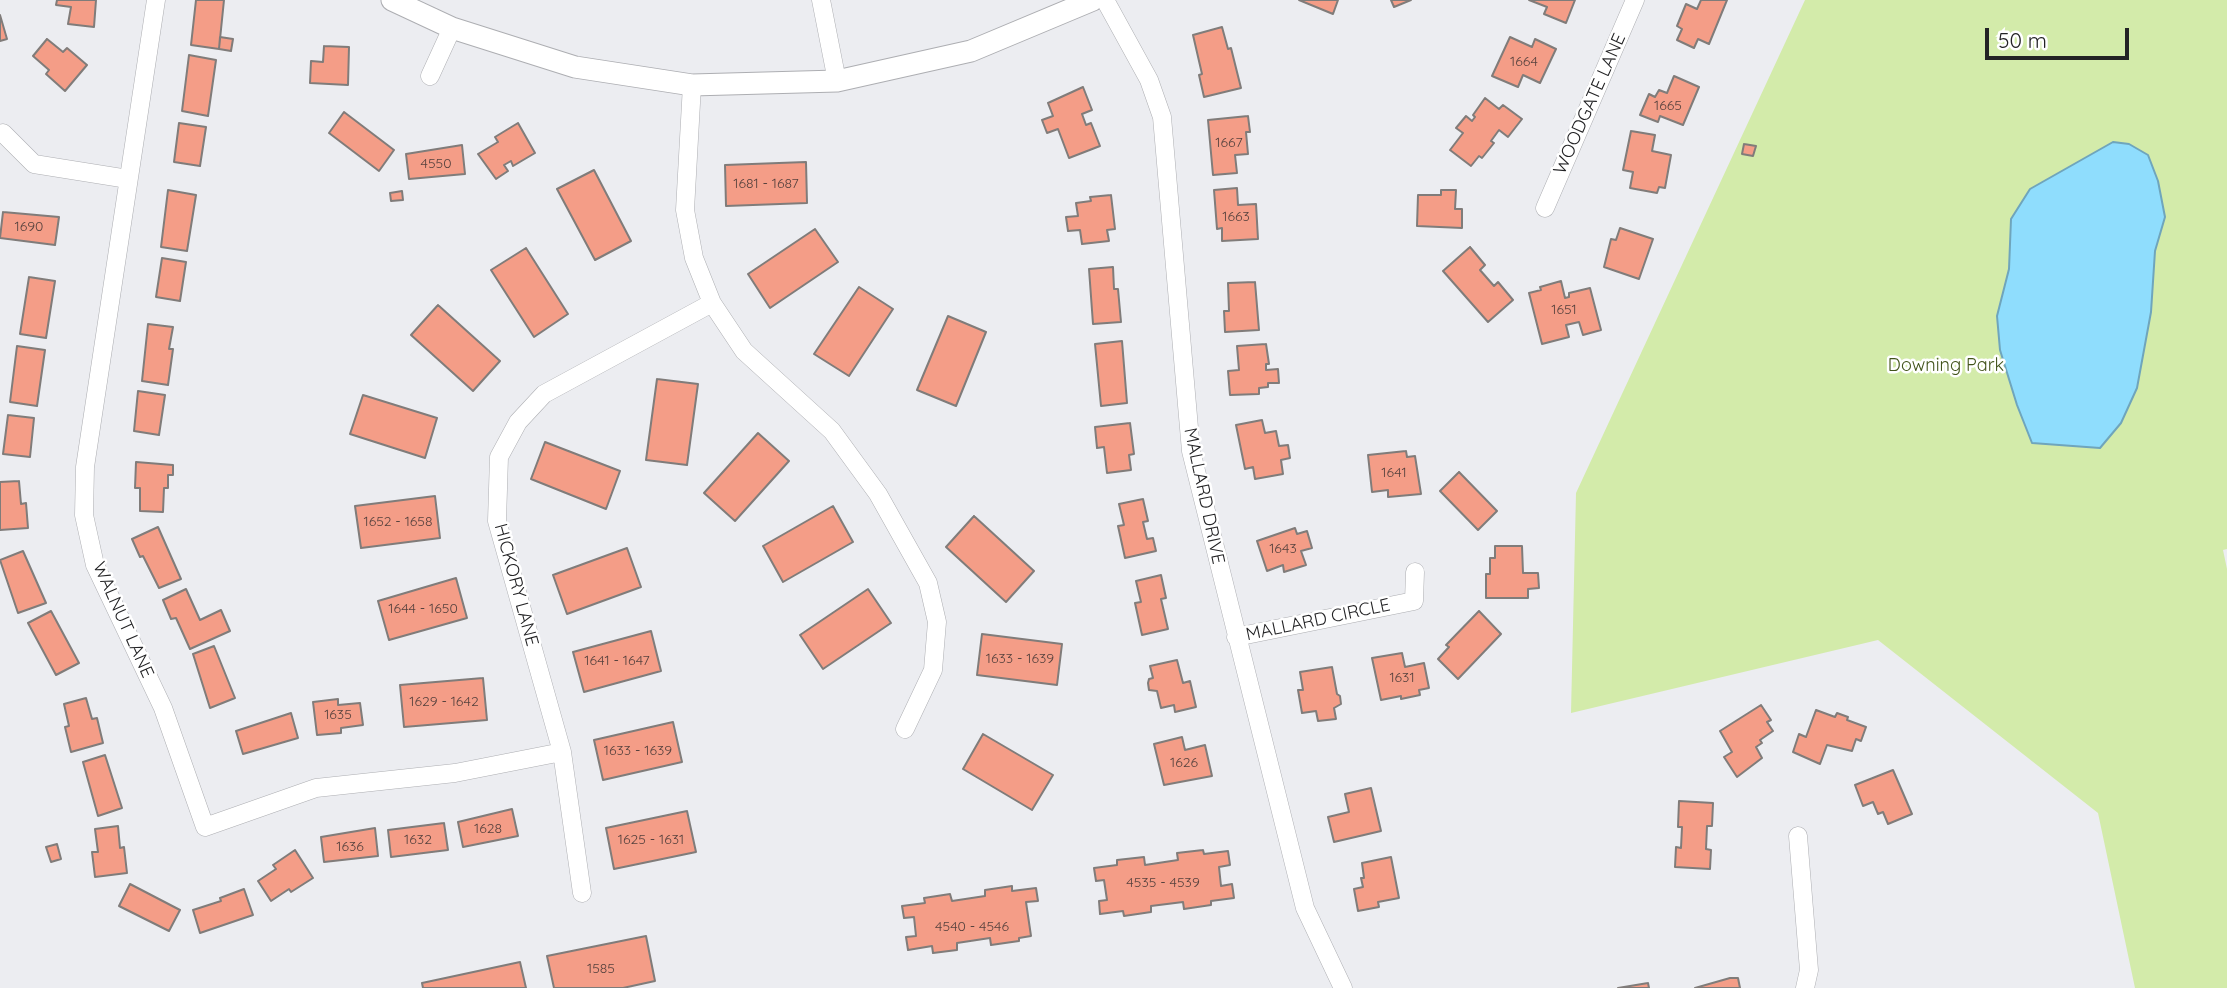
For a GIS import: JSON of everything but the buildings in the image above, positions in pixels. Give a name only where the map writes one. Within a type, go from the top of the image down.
[{"type":"street","name":"WALNUT LANE","points":[[156,0],[85,467],[84,515],[95,565],[163,708],[205,827],[316,788],[456,773],[562,752]]},
{"type":"street","points":[[392,0],[452,28],[575,67],[692,85],[837,81],[971,51],[1093,0]]},
{"type":"street","points":[[821,0],[837,81]]},
{"type":"street","name":"MALLARD DRIVE","points":[[1105,0],[1149,80],[1162,117],[1191,451],[1305,908],[1343,988]]},
{"type":"street","name":"WOODGATE LANE","points":[[1545,208],[1635,0]]},
{"type":"street","points":[[430,76],[452,28]]},
{"type":"street","points":[[692,85],[685,210],[694,258],[712,303],[744,351],[832,431],[878,494],[928,583],[937,622],[933,670],[905,729]]},
{"type":"street","points":[[3,133],[34,164],[128,179]]},
{"type":"street","name":"HICKORY LANE","points":[[582,892],[562,752],[497,521],[499,457],[518,422],[544,394],[712,303]]},
{"type":"street","name":"MALLARD CIRCLE","points":[[1236,637],[1414,601],[1415,572]]},
{"type":"street","points":[[1798,836],[1810,970],[1805,988]]},
{"type":"green space","name":"Downing Park","points":[[1805,0],[2227,0],[2227,549],[2223,550],[2227,569],[2227,988],[2135,988],[2098,813],[1878,640],[1571,713],[1576,493]]},
{"type":"water","points":[[2113,142],[2129,144],[2148,155],[2158,181],[2165,217],[2155,251],[2151,312],[2137,388],[2121,423],[2100,448],[2032,443],[2000,350],[1997,316],[2009,269],[2011,219],[2030,189]]}]
